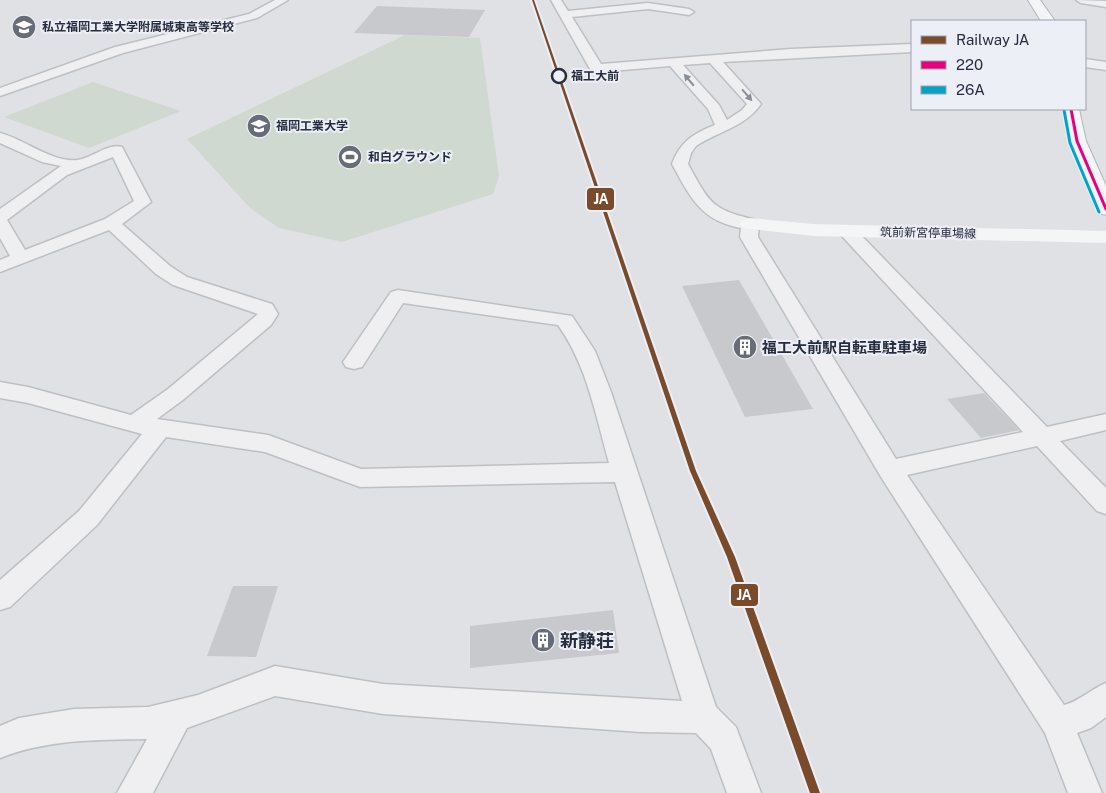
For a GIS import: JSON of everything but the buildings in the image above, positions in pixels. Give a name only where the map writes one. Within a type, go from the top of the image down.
[{"type":"main road","points":[[1034,0],[1047,20]]},
{"type":"main road","points":[[1071,110],[1077,141],[1106,209]]},
{"type":"main road","name":"筑前新宮停車場線","points":[[750,224],[847,231],[1106,237]]},
{"type":"street","points":[[0,92],[119,50],[253,16],[284,0]]},
{"type":"street","points":[[556,0],[594,66],[614,68],[791,53],[911,48]]},
{"type":"street","points":[[1081,0],[1106,4]]},
{"type":"street","points":[[564,15],[648,6],[689,12]]},
{"type":"street","points":[[713,60],[754,104],[749,113],[737,121],[691,142],[681,156],[680,164],[708,210],[731,222],[750,224],[750,237],[890,470],[1057,723],[1085,793]]},
{"type":"street","points":[[674,63],[714,108],[723,126]]},
{"type":"street","points":[[1086,63],[1106,66]]},
{"type":"street","points":[[0,137],[47,159],[79,164]]},
{"type":"street","points":[[0,217],[61,172],[116,150],[143,202],[111,222],[0,266]]},
{"type":"street","points":[[0,222],[20,258]]},
{"type":"street","points":[[111,222],[163,270],[180,280],[265,308],[268,314],[264,321],[176,394],[134,424]]},
{"type":"street","points":[[847,231],[1106,504]]},
{"type":"street","points":[[354,362],[398,296],[565,320],[574,331],[589,361],[703,716],[724,738],[744,793]]},
{"type":"street","points":[[0,390],[28,395],[134,424],[268,444],[360,478],[624,472]]},
{"type":"street","points":[[890,470],[1106,422]]},
{"type":"street","points":[[0,598],[88,518],[160,428]]},
{"type":"street","points":[[0,742],[19,734],[74,725],[148,723],[198,710],[274,681],[383,699],[641,716],[703,716]]},
{"type":"street","points":[[1057,723],[1080,717],[1106,698]]},
{"type":"street","points":[[134,793],[156,758],[176,716]]},
{"type":"shaded area","name":"和白グラウンド","points":[[405,35],[480,38],[499,176],[493,194],[342,242],[279,228],[250,208],[187,139]]},
{"type":"shaded area","points":[[93,82],[181,111],[89,148],[4,117]]},
{"type":"rail line","name":"JA","points":[[533,0],[693,471],[731,557],[815,793]]},
{"type":"transit line","name":"26A","points":[[1064,110],[1070,143],[1099,212]]},
{"type":"transit line","name":"220","points":[[1071,110],[1077,141],[1106,209]]},
{"type":"place","name":"私立福岡工業大学附属城東高等学校","points":[[24,27]]},
{"type":"place","name":"福工大前","points":[[559,76]]},
{"type":"place","name":"福岡工業大学","points":[[259,126]]},
{"type":"place","name":"和白グラウンド","points":[[350,157]]},
{"type":"place","name":"福工大前駅自転車駐車場","points":[[745,347]]},
{"type":"place","name":"新静荘","points":[[543,640]]}]
